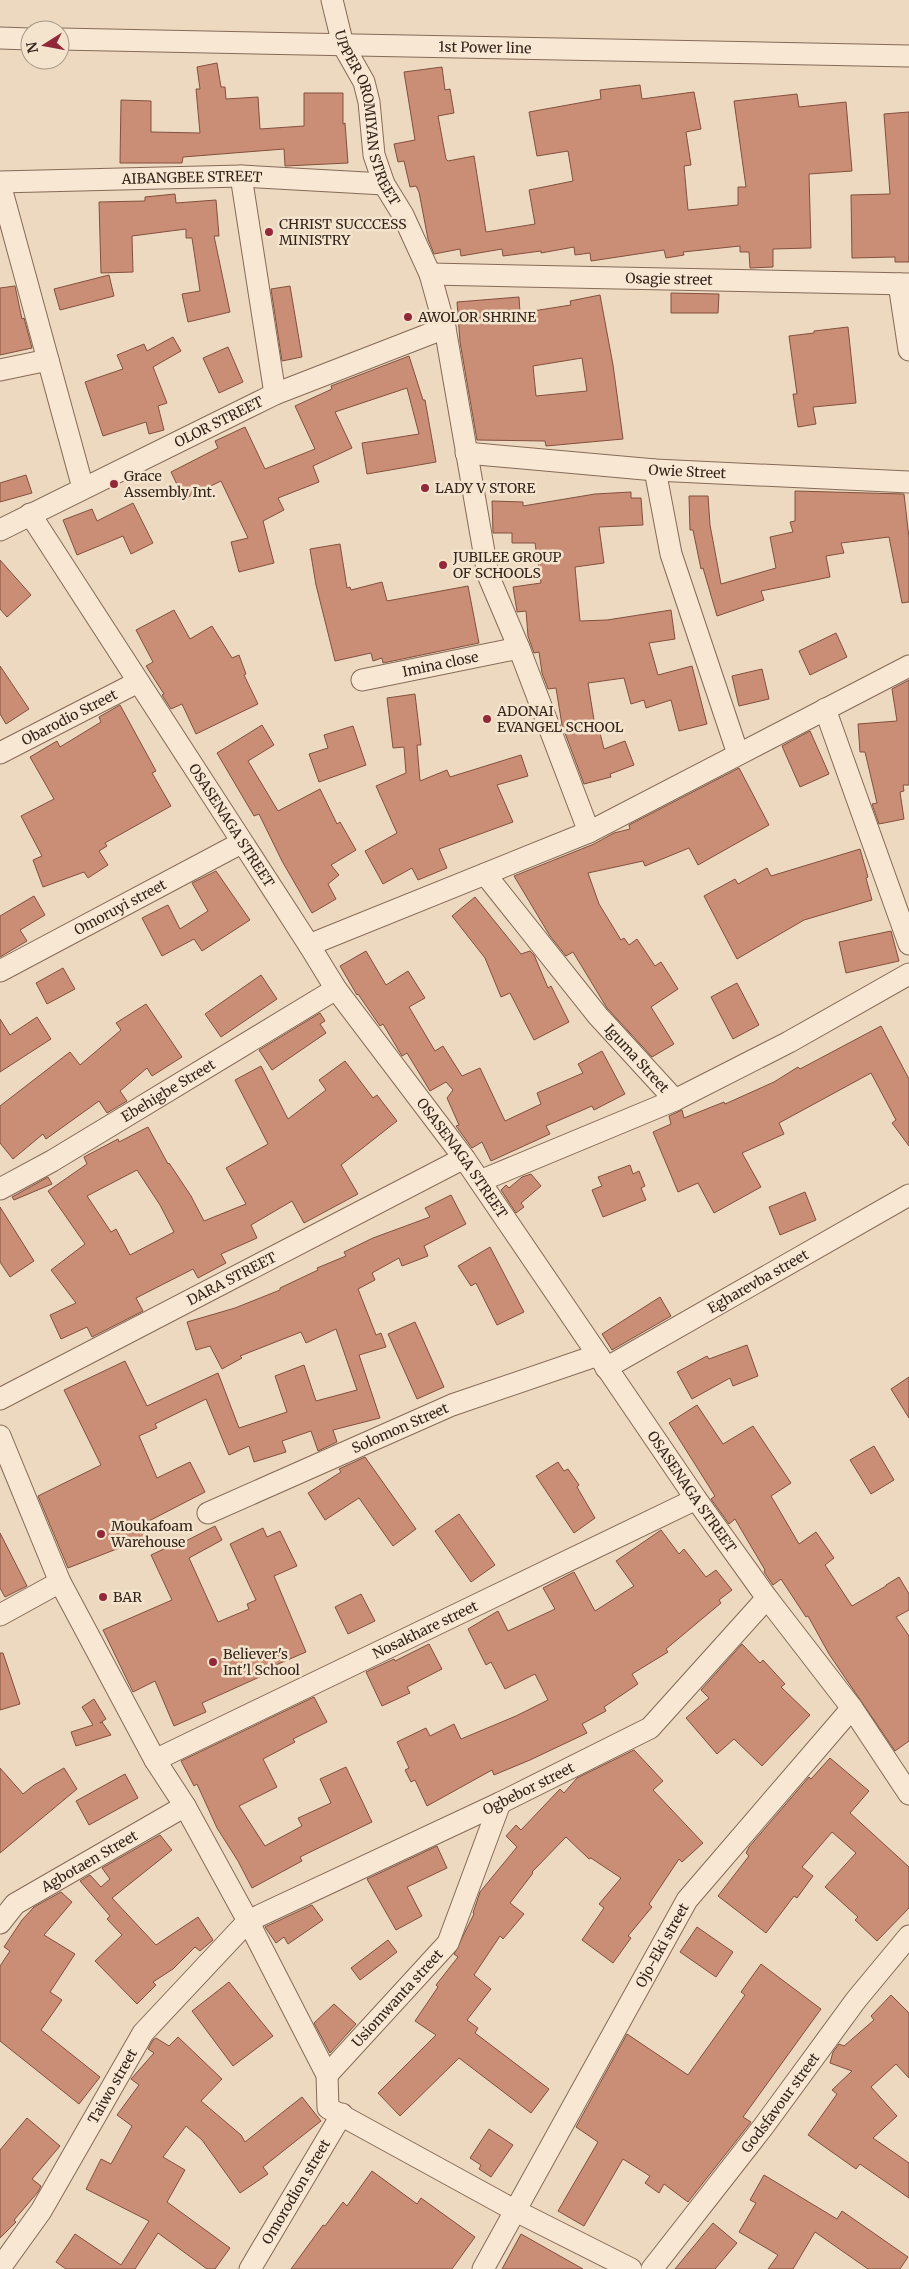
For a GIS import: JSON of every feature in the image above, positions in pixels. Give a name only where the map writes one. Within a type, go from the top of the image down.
[{"type":"street","name":"UPPER OROMIYAN STREET","points":[[332,0],[343,45],[364,82],[369,102],[374,155],[384,184],[403,215],[430,274],[445,328],[488,575],[519,648],[589,832]]},
{"type":"street","points":[[0,38],[20,39]]},
{"type":"street","name":"1st Power line","points":[[70,39],[909,56]]},
{"type":"street","points":[[241,176],[275,394]]},
{"type":"street","name":"AIBANGBEE STREET","points":[[0,183],[241,176],[384,184]]},
{"type":"street","points":[[0,183],[83,488]]},
{"type":"street","name":"Osagie street","points":[[430,274],[904,284]]},
{"type":"street","points":[[904,284],[909,350]]},
{"type":"street","name":"OLOR STREET","points":[[0,530],[275,394],[445,328]]},
{"type":"street","points":[[0,370],[48,360]]},
{"type":"street","name":"Owie Street","points":[[466,453],[655,470],[909,482]]},
{"type":"street","points":[[655,470],[671,554],[738,754]]},
{"type":"street","name":"OSASENAGA STREET","points":[[30,514],[336,989],[480,1180],[696,1499],[767,1598],[852,1708],[909,1794]]},
{"type":"street","name":"Imina close","points":[[362,680],[519,648]]},
{"type":"street","points":[[309,945],[589,832],[909,666]]},
{"type":"street","name":"Obarodio Street","points":[[0,753],[138,682]]},
{"type":"street","points":[[825,709],[909,944]]},
{"type":"street","name":"Omoruyi street","points":[[0,971],[241,843]]},
{"type":"street","name":"Iguma Street","points":[[480,1180],[675,1100],[598,1016],[485,874]]},
{"type":"street","points":[[675,1100],[789,1042],[909,974]]},
{"type":"street","name":"Ebehigbe Street","points":[[0,1189],[52,1161],[336,989]]},
{"type":"street","name":"DARA STREET","points":[[0,1399],[464,1158]]},
{"type":"street","name":"Egharevba street","points":[[602,1361],[909,1195]]},
{"type":"street","name":"Solomon Street","points":[[208,1513],[452,1405],[602,1361]]},
{"type":"street","points":[[0,1436],[60,1582],[155,1760],[185,1806],[248,1921],[327,2075],[328,2108],[514,2210],[631,2269]]},
{"type":"street","name":"Nosakhare street","points":[[155,1760],[696,1499]]},
{"type":"street","points":[[0,1616],[60,1582]]},
{"type":"street","name":"Ogbebor street","points":[[248,1921],[500,1803],[650,1728],[767,1598]]},
{"type":"street","name":"Ojo-Eki street","points":[[514,2210],[687,1900],[852,1708]]},
{"type":"street","name":"Usiomwanta street","points":[[327,2075],[448,1943],[500,1803]]},
{"type":"street","name":"Agbotaen Street","points":[[0,1923],[15,1904],[185,1806]]},
{"type":"street","name":"Taiwo street","points":[[0,2268],[40,2211],[143,2033],[248,1921]]},
{"type":"street","name":"Godsfavour street","points":[[652,2269],[763,2127],[856,2000],[909,1936]]},
{"type":"street","name":"Omorodion street","points":[[250,2269],[342,2114]]},
{"type":"street","points":[[483,2269],[514,2210]]},
{"type":"building","points":[[217,63],[221,87],[225,87],[226,99],[258,97],[260,129],[304,126],[304,93],[343,93],[343,124],[345,123],[348,163],[285,166],[284,149],[183,157],[182,163],[120,163],[121,100],[151,101],[151,132],[200,133],[196,89],[200,89],[197,67]]},
{"type":"building","points":[[442,67],[445,90],[450,89],[454,113],[438,116],[446,159],[448,161],[474,156],[486,232],[535,224],[529,190],[573,181],[568,151],[537,156],[529,112],[601,99],[600,90],[640,85],[642,99],[694,92],[701,129],[686,132],[691,165],[684,166],[688,210],[738,205],[738,187],[746,187],[734,101],[797,94],[799,107],[846,102],[852,171],[809,174],[811,248],[773,249],[773,267],[750,268],[749,252],[740,252],[740,246],[683,252],[684,255],[666,258],[664,250],[591,261],[590,253],[575,255],[574,247],[541,253],[541,251],[503,256],[502,249],[461,256],[460,249],[434,254],[428,239],[419,192],[416,186],[410,187],[404,161],[398,162],[394,144],[415,140],[404,72]]},
{"type":"building","points":[[909,112],[909,262],[895,262],[895,257],[852,258],[851,195],[890,194],[884,114]]},
{"type":"building","points":[[175,194],[176,203],[216,200],[219,236],[214,236],[230,312],[188,322],[182,294],[200,291],[192,238],[186,238],[186,229],[132,236],[133,272],[101,273],[99,202],[145,201],[145,197]]},
{"type":"building","points":[[109,275],[114,296],[60,310],[54,289]]},
{"type":"building","points":[[15,286],[22,319],[24,318],[32,348],[0,355],[0,288]]},
{"type":"building","points":[[290,286],[302,357],[282,361],[271,289]]},
{"type":"building","points":[[671,293],[719,294],[718,313],[671,313]]},
{"type":"building","points":[[600,295],[613,365],[623,439],[546,446],[545,441],[477,440],[460,342],[457,302],[519,297],[520,313],[571,305],[570,301]],"holes":[[[582,358],[587,391],[536,396],[533,366]]]},
{"type":"building","points":[[848,327],[856,403],[813,407],[816,424],[798,427],[793,394],[797,394],[789,336]]},
{"type":"building","points":[[173,337],[181,351],[153,367],[167,403],[158,406],[164,430],[149,434],[146,422],[103,436],[85,382],[123,369],[117,355],[144,344],[147,351]]},
{"type":"building","points":[[228,347],[243,382],[219,393],[203,358]]},
{"type":"building","points":[[409,356],[423,400],[425,400],[436,462],[367,474],[362,443],[419,434],[407,388],[335,412],[352,448],[313,466],[319,482],[278,498],[284,510],[263,521],[274,563],[239,572],[231,542],[248,538],[221,481],[184,499],[171,472],[218,448],[215,441],[245,427],[265,469],[315,449],[295,406],[332,389],[331,386]]},
{"type":"building","points":[[26,475],[32,493],[0,502],[0,483]]},
{"type":"building","points":[[795,491],[904,494],[909,538],[909,602],[902,603],[889,537],[841,543],[844,553],[826,556],[830,577],[761,591],[764,600],[717,616],[703,568],[701,569],[693,530],[690,530],[689,496],[708,496],[710,525],[721,584],[776,568],[770,537],[793,532],[790,522],[795,521]]},
{"type":"building","points":[[631,492],[631,498],[641,498],[643,525],[599,527],[604,563],[575,567],[580,621],[607,620],[671,610],[675,639],[649,643],[658,675],[692,666],[707,724],[679,731],[671,700],[646,708],[644,700],[631,704],[624,678],[588,683],[595,726],[598,725],[604,749],[625,741],[634,765],[610,774],[611,777],[584,784],[562,725],[556,688],[548,689],[542,673],[539,652],[534,653],[528,636],[526,611],[517,612],[513,587],[541,583],[535,543],[512,543],[512,533],[493,533],[492,501],[523,502],[523,506],[595,494]]},
{"type":"building","points":[[133,503],[153,543],[131,554],[123,536],[77,555],[63,520],[92,509],[97,521]]},
{"type":"building","points":[[340,544],[347,588],[350,587],[351,590],[382,582],[387,601],[468,586],[479,643],[383,663],[382,658],[373,661],[371,653],[335,661],[316,585],[310,549]]},
{"type":"building","points":[[0,560],[31,595],[7,617],[0,609]]},
{"type":"building","points":[[174,610],[190,639],[212,626],[232,658],[239,655],[246,674],[244,675],[258,704],[196,734],[182,704],[171,709],[146,666],[153,662],[136,630]]},
{"type":"building","points":[[836,633],[847,657],[810,675],[799,651]]},
{"type":"building","points":[[0,666],[29,709],[6,724],[0,714]]},
{"type":"building","points":[[762,669],[769,699],[739,706],[732,676]]},
{"type":"building","points":[[909,680],[909,785],[903,785],[904,791],[900,792],[904,819],[879,824],[872,804],[877,803],[865,752],[860,752],[858,724],[897,721],[892,689]]},
{"type":"building","points":[[415,694],[421,745],[417,745],[420,781],[447,770],[450,777],[521,755],[528,776],[497,785],[513,822],[439,849],[447,868],[418,880],[412,868],[383,884],[365,851],[397,833],[376,786],[406,773],[404,747],[393,748],[387,698]]},
{"type":"building","points":[[120,705],[156,771],[152,773],[171,806],[105,843],[107,846],[99,851],[108,865],[88,878],[84,872],[43,887],[33,860],[42,856],[21,816],[54,799],[30,757],[57,741],[60,747],[101,722],[99,717]]},
{"type":"building","points":[[262,725],[274,745],[248,761],[278,811],[320,789],[337,824],[340,822],[356,850],[331,865],[339,875],[328,884],[336,899],[312,913],[282,861],[259,814],[254,816],[217,753]]},
{"type":"building","points":[[353,726],[366,765],[319,782],[309,754],[328,748],[324,735]]},
{"type":"building","points":[[810,731],[829,774],[800,787],[782,746]]},
{"type":"building","points":[[739,768],[769,825],[698,865],[689,848],[645,866],[643,861],[588,873],[599,904],[621,940],[624,938],[629,945],[637,939],[655,966],[661,962],[678,989],[651,1007],[674,1044],[652,1057],[607,1008],[573,952],[566,956],[550,936],[514,876],[594,844],[614,833],[630,829],[629,825]]},
{"type":"building","points":[[860,849],[872,900],[804,920],[737,959],[704,896],[735,879],[738,884],[767,868],[771,876]]},
{"type":"building","points":[[216,871],[250,920],[202,951],[194,939],[162,956],[142,918],[168,905],[180,929],[208,911],[192,883]]},
{"type":"building","points":[[34,896],[45,915],[20,930],[27,941],[0,957],[0,916]]},
{"type":"building","points":[[475,897],[521,954],[530,951],[534,955],[548,988],[551,986],[569,1022],[534,1040],[510,993],[501,997],[485,958],[452,916]]},
{"type":"building","points":[[891,931],[899,961],[846,973],[839,942]]},
{"type":"building","points":[[366,951],[386,985],[408,971],[425,998],[409,1007],[435,1051],[443,1046],[462,1076],[480,1068],[505,1121],[541,1104],[537,1093],[583,1073],[578,1064],[602,1051],[625,1094],[594,1110],[592,1106],[546,1126],[550,1134],[491,1161],[482,1142],[472,1148],[456,1126],[459,1125],[447,1098],[453,1090],[446,1082],[430,1091],[407,1053],[402,1056],[383,1024],[380,1026],[357,995],[340,966]]},
{"type":"building","points":[[63,968],[75,989],[47,1004],[36,983]]},
{"type":"building","points":[[261,975],[277,999],[221,1037],[205,1014]]},
{"type":"building","points":[[737,983],[759,1025],[733,1039],[711,997]]},
{"type":"building","points":[[146,1004],[182,1057],[152,1076],[147,1068],[120,1091],[127,1101],[107,1113],[99,1101],[46,1139],[43,1134],[13,1159],[0,1143],[0,1106],[70,1052],[80,1065],[121,1030],[116,1023]]},
{"type":"building","points":[[320,1013],[325,1021],[320,1024],[326,1033],[272,1070],[259,1050]]},
{"type":"building","points":[[37,1017],[51,1039],[0,1072],[0,1019],[10,1035]]},
{"type":"building","points":[[881,1026],[909,1079],[909,1146],[892,1123],[896,1120],[871,1073],[779,1123],[784,1134],[742,1153],[761,1187],[714,1213],[698,1183],[678,1192],[653,1132],[671,1124],[669,1116],[682,1110],[684,1118],[724,1102],[725,1104],[774,1082],[798,1067],[800,1069]]},
{"type":"building","points":[[345,1061],[373,1098],[377,1095],[397,1121],[341,1165],[358,1194],[304,1223],[292,1201],[251,1225],[257,1238],[221,1254],[226,1263],[198,1278],[193,1269],[136,1298],[143,1311],[92,1337],[87,1327],[61,1339],[50,1315],[76,1303],[51,1270],[85,1244],[48,1191],[87,1164],[84,1157],[118,1139],[119,1142],[148,1127],[168,1164],[191,1196],[204,1221],[246,1204],[226,1168],[268,1144],[235,1080],[261,1066],[288,1119],[326,1090],[319,1080]],"holes":[[[137,1170],[160,1205],[174,1232],[130,1255],[116,1229],[111,1232],[87,1196]]]},
{"type":"building","points":[[630,1165],[633,1174],[639,1171],[645,1186],[641,1188],[646,1200],[603,1217],[592,1190],[602,1186],[598,1177]]},
{"type":"building","points":[[531,1174],[541,1186],[521,1203],[524,1207],[516,1213],[501,1190],[506,1185],[509,1188],[522,1177]]},
{"type":"building","points":[[48,1177],[52,1184],[14,1200],[12,1197]]},
{"type":"building","points":[[805,1192],[816,1220],[780,1235],[769,1207]]},
{"type":"building","points":[[451,1195],[466,1224],[424,1246],[428,1256],[402,1266],[399,1258],[372,1273],[375,1280],[358,1289],[376,1335],[381,1333],[386,1347],[359,1355],[380,1418],[333,1430],[337,1442],[318,1451],[311,1431],[282,1441],[286,1452],[254,1462],[249,1446],[229,1455],[206,1399],[155,1424],[157,1428],[139,1436],[157,1478],[190,1462],[205,1492],[145,1523],[150,1536],[68,1568],[38,1496],[101,1465],[64,1390],[125,1361],[147,1406],[218,1373],[239,1428],[287,1412],[275,1376],[304,1365],[316,1401],[357,1390],[336,1329],[306,1343],[301,1332],[240,1356],[242,1358],[222,1369],[210,1346],[196,1350],[187,1322],[235,1308],[280,1290],[280,1288],[318,1270],[317,1268],[346,1256],[344,1252],[373,1238],[430,1217],[425,1208]]},
{"type":"building","points":[[0,1207],[34,1261],[10,1277],[0,1262]]},
{"type":"building","points":[[490,1247],[524,1312],[497,1325],[476,1283],[471,1286],[458,1266]]},
{"type":"building","points":[[660,1297],[671,1316],[612,1350],[602,1334]]},
{"type":"building","points":[[415,1322],[444,1387],[417,1399],[388,1334]]},
{"type":"building","points":[[747,1345],[758,1376],[733,1386],[730,1378],[692,1399],[677,1372],[707,1356],[709,1359]]},
{"type":"building","points":[[909,1377],[909,1418],[891,1389]]},
{"type":"building","points":[[697,1405],[723,1444],[753,1426],[791,1483],[771,1496],[799,1544],[816,1532],[834,1558],[825,1565],[852,1606],[899,1577],[909,1594],[909,1610],[896,1617],[909,1636],[909,1741],[895,1751],[829,1654],[808,1616],[806,1617],[781,1579],[773,1585],[735,1519],[729,1524],[711,1499],[715,1496],[669,1423]]},
{"type":"building","points":[[874,1446],[894,1480],[871,1494],[850,1460]]},
{"type":"building","points":[[365,1457],[416,1529],[393,1546],[359,1498],[325,1520],[308,1493],[341,1472],[339,1469]]},
{"type":"building","points":[[558,1462],[564,1471],[568,1469],[579,1485],[577,1487],[595,1518],[574,1533],[536,1476]]},
{"type":"building","points":[[459,1514],[495,1565],[471,1582],[435,1531]]},
{"type":"building","points":[[215,1526],[222,1540],[189,1558],[218,1622],[249,1609],[247,1604],[256,1600],[230,1544],[263,1528],[267,1537],[280,1531],[297,1566],[274,1576],[306,1652],[262,1671],[264,1675],[202,1703],[206,1712],[174,1726],[155,1681],[133,1692],[103,1630],[172,1600],[151,1555],[181,1541],[182,1543]]},
{"type":"building","points":[[661,1530],[679,1554],[684,1549],[706,1577],[716,1570],[732,1590],[719,1600],[721,1603],[666,1649],[668,1652],[632,1674],[638,1684],[604,1707],[606,1711],[582,1724],[587,1733],[494,1775],[492,1770],[427,1806],[415,1780],[411,1782],[405,1770],[409,1768],[397,1742],[426,1728],[430,1736],[454,1724],[461,1739],[516,1716],[548,1700],[535,1674],[505,1689],[491,1662],[486,1665],[468,1629],[498,1611],[508,1631],[555,1609],[543,1588],[574,1572],[595,1611],[634,1586],[616,1561]]},
{"type":"building","points":[[0,1533],[27,1586],[5,1597],[0,1588]]},
{"type":"building","points":[[361,1594],[375,1621],[348,1634],[335,1607]]},
{"type":"building","points":[[429,1644],[442,1669],[407,1687],[410,1693],[382,1706],[366,1672],[394,1659],[395,1661]]},
{"type":"building","points":[[742,1644],[760,1663],[763,1660],[785,1684],[781,1687],[810,1715],[762,1766],[734,1739],[717,1754],[686,1718],[709,1698],[701,1690]]},
{"type":"building","points":[[0,1653],[3,1653],[20,1704],[0,1710]]},
{"type":"building","points":[[314,1697],[327,1722],[293,1739],[295,1742],[263,1759],[277,1787],[239,1806],[265,1846],[302,1826],[298,1818],[331,1803],[320,1779],[346,1767],[372,1822],[300,1857],[302,1861],[252,1888],[238,1861],[217,1828],[197,1784],[194,1786],[181,1761]]},
{"type":"building","points":[[94,1699],[106,1719],[100,1723],[102,1722],[111,1735],[76,1746],[71,1732],[93,1725],[82,1707]]},
{"type":"building","points":[[634,1750],[663,1781],[653,1790],[703,1843],[682,1862],[679,1859],[649,1904],[652,1907],[628,1936],[631,1938],[613,1963],[582,1940],[604,1908],[599,1904],[621,1878],[591,1858],[589,1859],[566,1837],[532,1872],[510,1903],[524,1914],[503,1939],[500,1936],[474,1975],[491,1989],[467,2020],[478,2028],[475,2033],[549,2089],[531,2113],[459,2058],[400,2116],[378,2093],[436,2035],[415,2021],[438,1987],[436,1985],[458,1957],[454,1954],[474,1914],[480,1892],[517,1847],[506,1836],[516,1825],[521,1830],[560,1789],[564,1793],[577,1778]]},
{"type":"building","points":[[830,1758],[869,1791],[850,1813],[909,1867],[909,1908],[877,1941],[855,1920],[858,1917],[825,1887],[856,1853],[832,1832],[802,1867],[813,1876],[797,1898],[794,1896],[766,1933],[718,1896],[749,1856],[746,1853],[749,1847],[809,1777],[811,1779]]},
{"type":"building","points":[[0,1768],[23,1794],[34,1785],[64,1768],[77,1789],[0,1853]]},
{"type":"building","points":[[125,1774],[138,1798],[89,1825],[76,1801]]},
{"type":"building","points":[[160,1835],[172,1850],[112,1898],[156,1945],[198,1917],[213,1940],[200,1951],[195,1947],[173,1969],[153,1982],[156,1985],[137,2004],[95,1961],[122,1935],[107,1919],[110,1916],[80,1881],[90,1875],[101,1887],[110,1879],[102,1868]]},
{"type":"building","points":[[437,1846],[447,1868],[407,1887],[422,1916],[396,1930],[367,1879]]},
{"type":"building","points":[[61,1892],[72,1902],[44,1935],[75,1954],[50,1992],[62,2000],[41,2030],[100,2077],[79,2104],[0,2041],[0,1966],[10,1951],[4,1947],[22,1920],[34,1907]]},
{"type":"building","points":[[312,1905],[323,1920],[288,1944],[284,1937],[276,1943],[265,1927]]},
{"type":"building","points":[[697,1927],[733,1952],[716,1977],[680,1952]]},
{"type":"building","points":[[388,1940],[397,1952],[360,1980],[351,1968]]},
{"type":"building","points":[[761,1964],[821,2009],[743,2117],[751,2122],[688,2202],[664,2184],[659,2193],[645,2183],[650,2176],[623,2159],[584,2226],[558,2211],[598,2142],[576,2127],[627,2034],[688,2075],[745,1995],[741,1992]]},
{"type":"building","points":[[229,1982],[273,2036],[233,2066],[192,2011]]},
{"type":"building","points":[[891,1995],[909,2013],[909,2078],[896,2064],[871,2087],[897,2116],[873,2138],[909,2163],[909,2198],[860,2164],[856,2169],[808,2135],[837,2094],[832,2090],[852,2071],[830,2063],[833,2052],[839,2044],[844,2046],[874,2020],[871,2016]]},
{"type":"building","points":[[334,2004],[356,2024],[330,2053],[314,2023]]},
{"type":"building","points":[[178,2037],[222,2079],[201,2101],[241,2135],[245,2142],[302,2097],[321,2121],[263,2167],[268,2174],[240,2193],[202,2140],[186,2126],[163,2157],[185,2170],[167,2202],[230,2248],[215,2269],[207,2269],[158,2233],[135,2269],[66,2269],[56,2262],[75,2234],[121,2265],[149,2221],[86,2189],[101,2159],[111,2164],[132,2126],[117,2115],[139,2085],[131,2079],[154,2053],[148,2049],[153,2040],[156,2038],[169,2046]]},
{"type":"building","points":[[27,2118],[60,2146],[32,2179],[41,2186],[38,2192],[14,2220],[16,2222],[0,2238],[0,2150]]},
{"type":"building","points":[[489,2129],[513,2145],[491,2177],[479,2169],[481,2165],[470,2158]]},
{"type":"building","points":[[372,2171],[417,2204],[421,2198],[475,2237],[452,2269],[291,2269],[323,2225],[325,2226],[343,2202],[347,2206]]},
{"type":"building","points":[[764,2175],[837,2219],[842,2211],[908,2257],[900,2269],[868,2269],[815,2232],[793,2269],[768,2269],[778,2255],[739,2232],[756,2203],[750,2200]]},
{"type":"building","points":[[713,2223],[737,2243],[715,2269],[675,2269]]},
{"type":"building","points":[[521,2234],[583,2269],[502,2269]]},
{"type":"place","name":"CHRIST SUCCCESS MINISTRY","points":[[269,232]]},
{"type":"place","name":"AWOLOR SHRINE","points":[[408,317]]},
{"type":"place","name":"Grace Assembly Int.","points":[[114,484]]},
{"type":"place","name":"LADY V STORE","points":[[425,488]]},
{"type":"place","name":"JUBILEE GROUP OF SCHOOLS","points":[[443,565]]},
{"type":"place","name":"ADONAI EVANGEL SCHOOL","points":[[487,719]]},
{"type":"place","name":"Moukafoam Warehouse","points":[[101,1534]]},
{"type":"place","name":"BAR","points":[[103,1597]]},
{"type":"place","name":"Believer's Int'l School","points":[[213,1662]]}]
